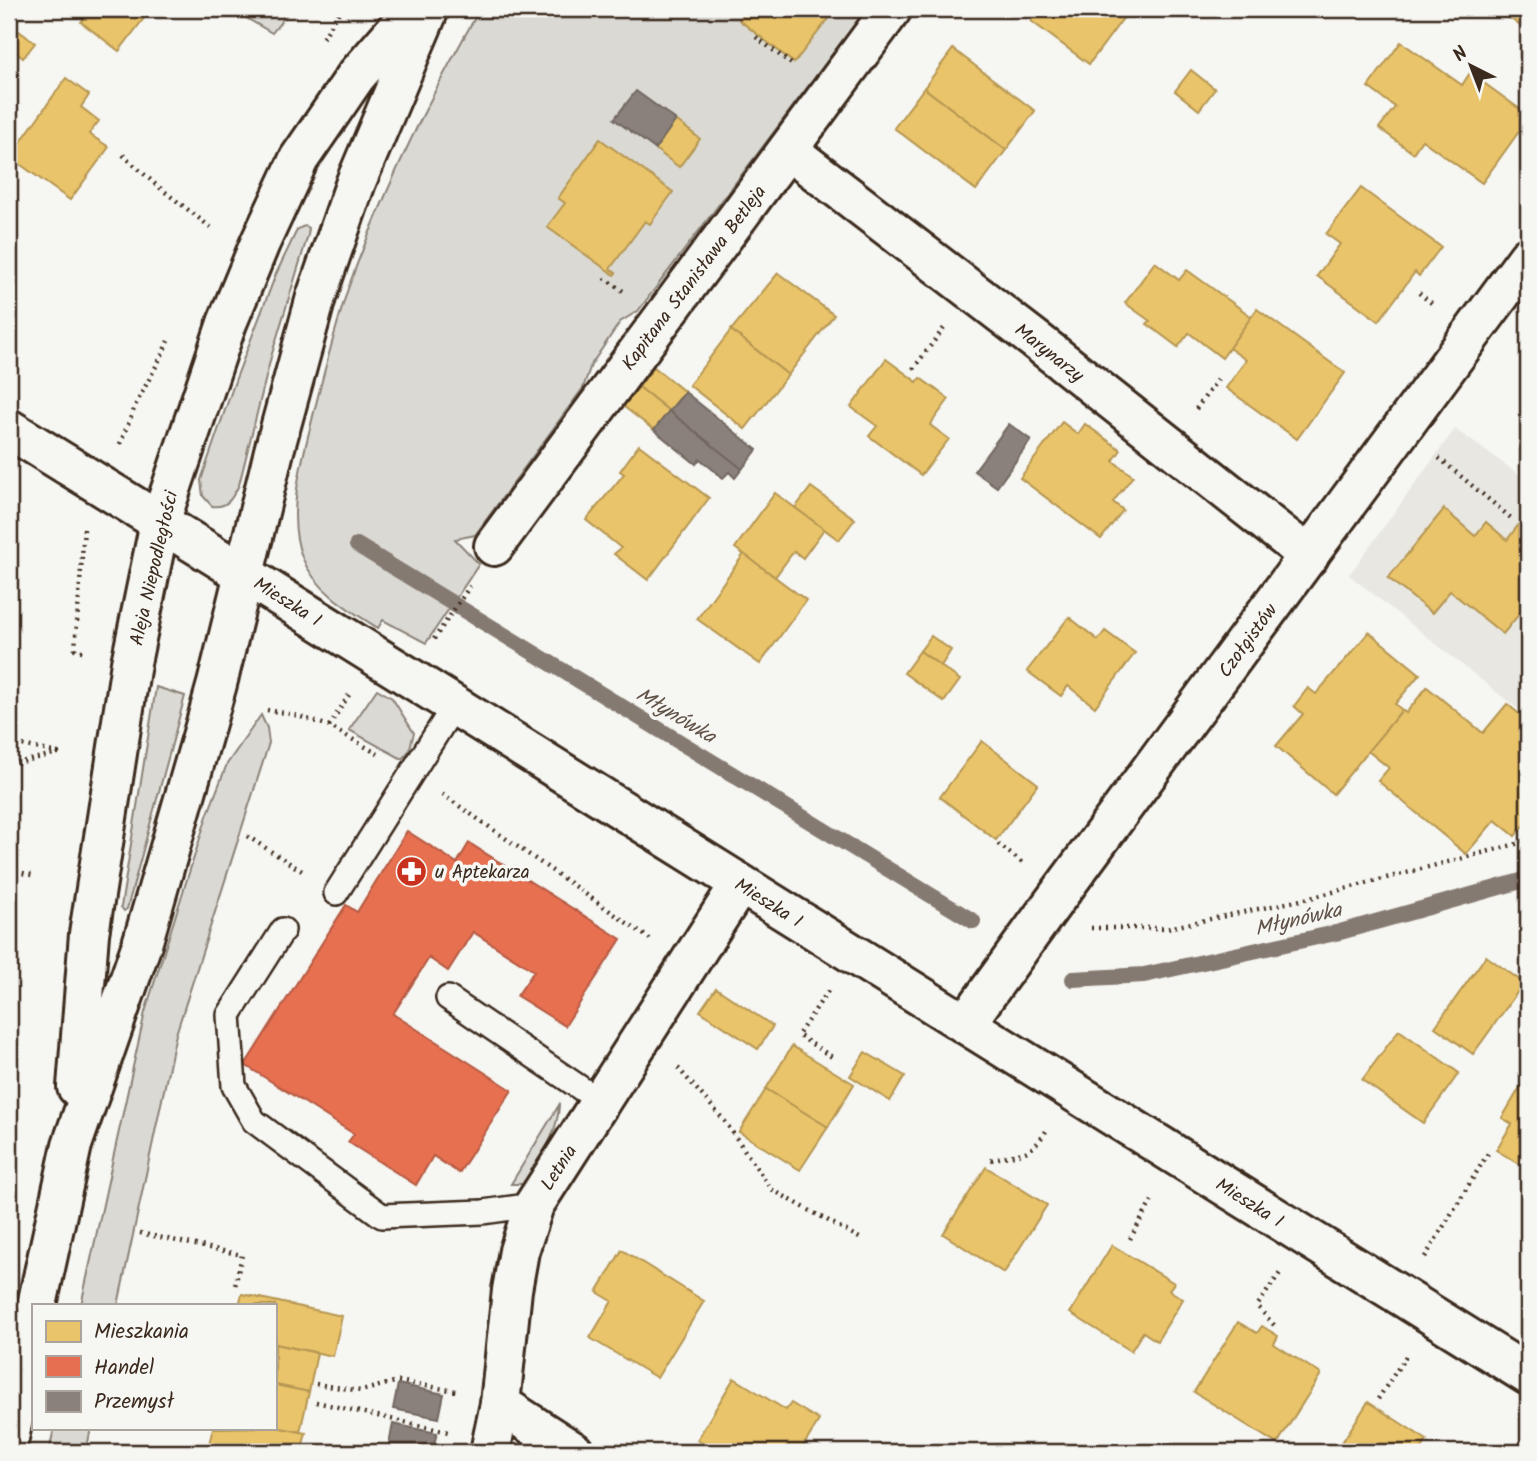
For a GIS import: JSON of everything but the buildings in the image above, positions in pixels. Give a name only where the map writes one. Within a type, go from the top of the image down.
[{"type":"street","name":"Aleja Niepodległości","points":[[72,1145],[89,934],[131,663],[160,522],[227,323],[299,159],[356,76],[414,9]]},
{"type":"street","name":"Aleja Niepodległości","points":[[37,1304],[72,1145],[142,941],[217,684],[274,451],[316,297],[356,182],[429,9]]},
{"type":"street","name":"Kapitana Stanisława Betleja","points":[[485,561],[892,9]]},
{"type":"street","name":"Marynarzy","points":[[788,150],[1049,350],[1309,556]]},
{"type":"street","name":"Czołgistów","points":[[976,1009],[1528,257]]},
{"type":"street","name":"Mieszka I","points":[[9,429],[740,884],[976,1009],[1402,1296],[1528,1375]]},
{"type":"street","name":"Letnia","points":[[491,1447],[500,1401],[512,1290],[519,1251],[534,1205],[740,884]]},
{"type":"street","points":[[9,1438],[32,1329]]},
{"type":"street","points":[[500,1401],[574,1452]]},
{"type":"lane","points":[[336,893],[454,706]]},
{"type":"lane","points":[[283,930],[229,1015],[234,1086],[254,1121],[382,1216],[483,1212],[534,1205]]},
{"type":"lane","points":[[448,998],[601,1102]]},
{"type":"path","points":[[123,155],[215,231]]},
{"type":"path","points":[[1436,455],[1511,517]]},
{"type":"path","points":[[75,649],[84,526]]},
{"type":"path","points":[[433,640],[485,561]]},
{"type":"path","points":[[329,726],[350,694]]},
{"type":"path","points":[[267,710],[295,715],[329,726],[411,773],[688,966]]},
{"type":"path","points":[[9,742],[58,753],[9,765]]},
{"type":"path","points":[[247,836],[336,893]]},
{"type":"path","points":[[1090,928],[1168,928],[1310,898],[1528,841]]},
{"type":"path","points":[[9,870],[36,876]]},
{"type":"path","points":[[832,1057],[798,1035],[834,983]]},
{"type":"path","points":[[675,1065],[724,1120],[771,1189],[863,1240]]},
{"type":"path","points":[[991,1160],[1028,1152],[1038,1144],[1054,1119]]},
{"type":"path","points":[[1402,1296],[1490,1150]]},
{"type":"path","points":[[1130,1238],[1156,1194]]},
{"type":"path","points":[[140,1233],[242,1255],[235,1286]]},
{"type":"path","points":[[1274,1325],[1257,1306],[1281,1271]]},
{"type":"path","points":[[1378,1399],[1410,1350]]},
{"type":"path","points":[[316,1384],[362,1391],[398,1381],[500,1401]]},
{"type":"path","points":[[316,1402],[491,1447]]},
{"type":"path","points":[[1516,1452],[1528,1433]]},
{"type":"shaded area","points":[[231,9],[291,9],[272,33]]},
{"type":"shaded area","points":[[480,9],[866,9],[638,311],[620,322],[591,365],[583,388],[475,535],[455,539],[479,564],[426,643],[383,620],[378,628],[324,589],[302,557],[297,540],[295,504],[321,386],[356,266],[413,135]]},
{"type":"shaded area","points":[[306,226],[309,228],[308,235],[271,357],[239,485],[226,504],[212,506],[203,496],[201,480],[276,274],[297,230]]},
{"type":"shaded area","points":[[1455,429],[1528,481],[1528,717],[1349,575]]},
{"type":"shaded area","points":[[156,687],[185,696],[127,909],[124,911],[121,907]]},
{"type":"shaded area","points":[[377,689],[392,698],[414,733],[409,751],[402,759],[349,730]]},
{"type":"shaded area","points":[[261,715],[267,728],[269,743],[176,1034],[118,1304],[81,1304],[145,1012],[207,816],[227,764]]},
{"type":"shaded area","points":[[559,1105],[551,1137],[525,1184],[511,1184]]},
{"type":"shaded area","points":[[54,1430],[91,1430],[86,1452],[49,1452]]},
{"type":"waterway","name":"Młynówka","points":[[357,545],[973,921]]},
{"type":"waterway","name":"Młynówka","points":[[1073,979],[1144,975],[1340,932],[1528,879]]},
{"type":"place","name":"u Aptekarza","points":[[412,871]]}]
